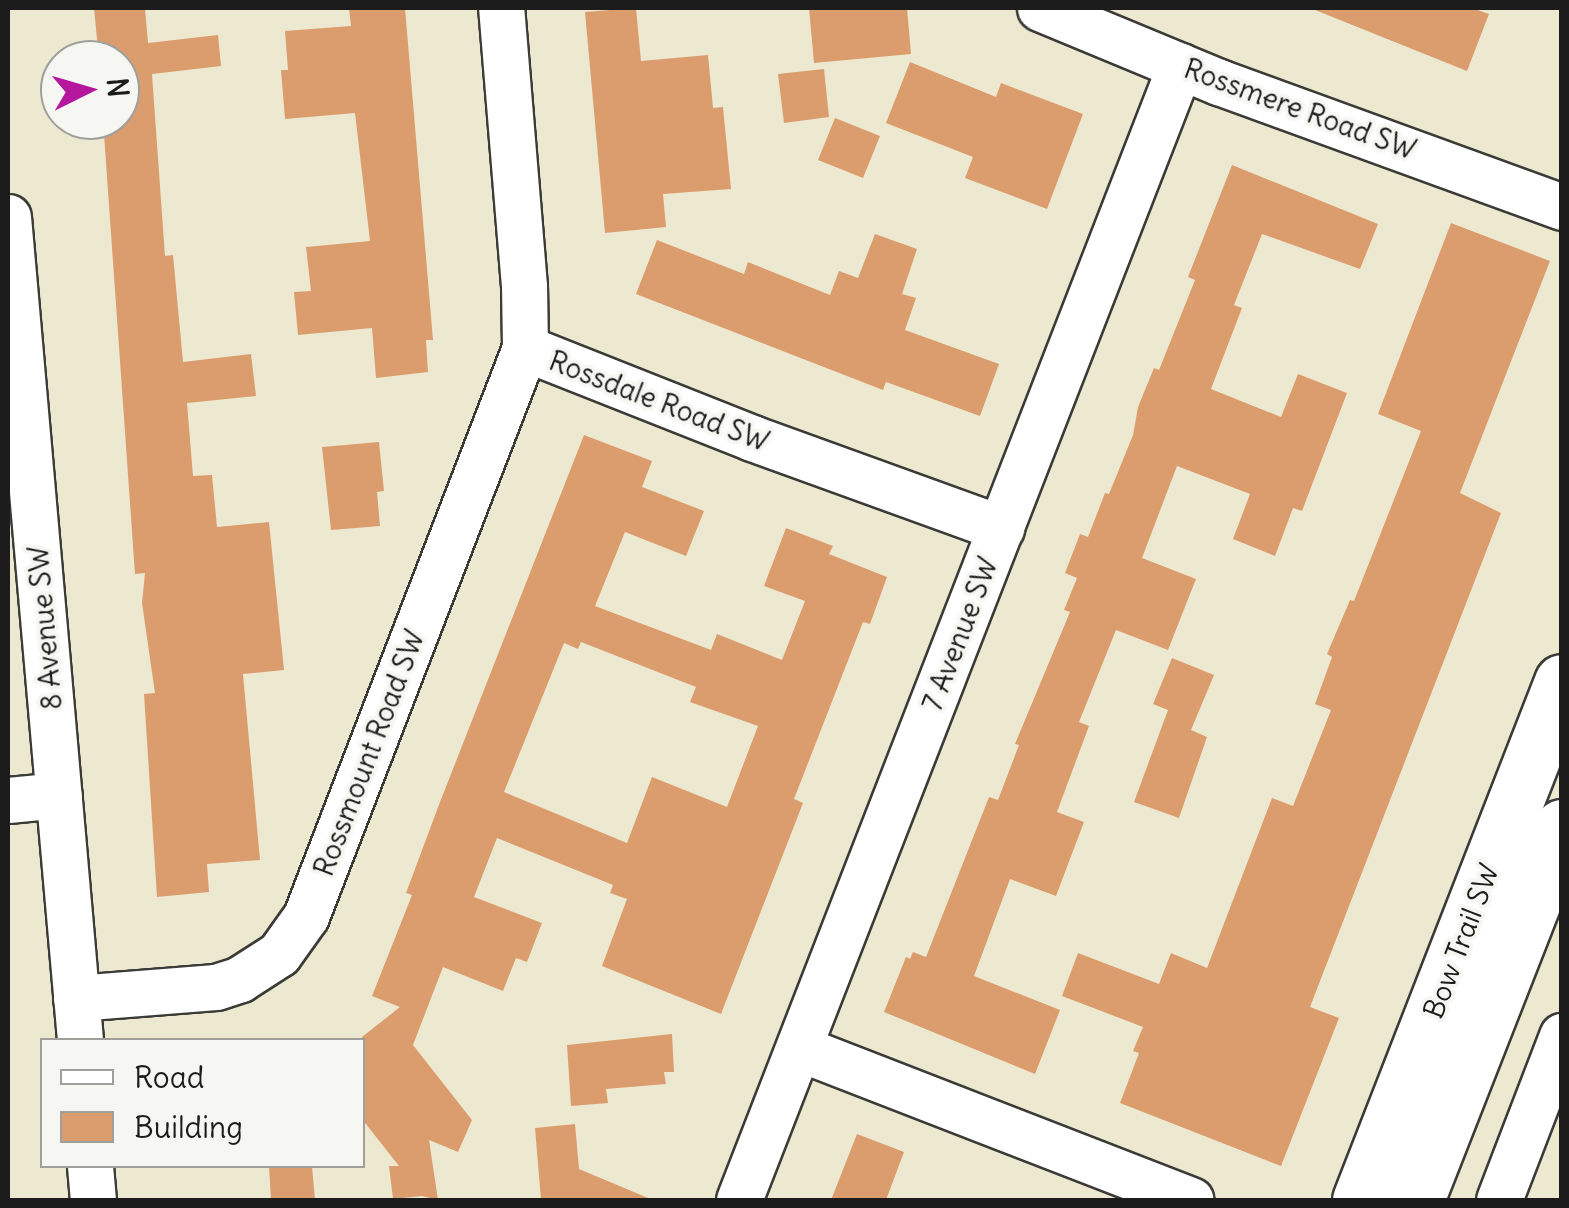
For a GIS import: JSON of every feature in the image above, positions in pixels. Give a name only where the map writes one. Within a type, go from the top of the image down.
[{"type":"main road","name":"Bow Trail SW","points":[[1360,1200],[1562,682]]},
{"type":"main road","name":"Bow Trail SW","points":[[1416,1200],[1562,827]]},
{"type":"street","name":"Rossdale Road SW","points":[[501,8],[525,348],[752,438],[1001,528]]},
{"type":"street","name":"Rossmere Road SW","points":[[1040,8],[1180,66],[1562,207]]},
{"type":"street","name":"7 Avenue SW","points":[[739,1200],[1180,66]]},
{"type":"street","name":"8 Avenue SW","points":[[8,217],[78,1019]]},
{"type":"street","name":"Rossmount Road SW","points":[[78,1019],[216,987],[260,969],[294,936],[306,916],[525,348]]},
{"type":"street","points":[[8,800],[59,795]]},
{"type":"street","points":[[1499,1200],[1562,1036]]},
{"type":"street","points":[[798,1048],[1191,1200]]},
{"type":"street","points":[[90,1168],[93,1200]]},
{"type":"building","points":[[94,8],[145,8],[148,43],[218,35],[221,66],[152,74],[165,256],[173,255],[183,362],[251,354],[256,396],[187,403],[193,476],[212,475],[217,527],[269,522],[284,670],[243,674],[260,860],[207,864],[209,892],[157,897],[144,694],[155,693],[142,603],[145,573],[135,574],[104,140],[140,140],[140,40],[97,40]]},
{"type":"building","points":[[349,8],[405,8],[433,340],[426,340],[428,372],[376,378],[372,328],[298,335],[294,292],[311,291],[306,247],[370,241],[355,113],[285,119],[281,70],[288,70],[285,31],[351,26]]},
{"type":"building","points":[[636,8],[641,61],[708,55],[713,108],[723,107],[731,189],[663,194],[666,227],[605,233],[585,12]]},
{"type":"building","points":[[809,8],[907,8],[911,54],[814,63]]},
{"type":"building","points":[[1310,8],[1472,8],[1489,14],[1467,71]]},
{"type":"building","points":[[910,62],[996,97],[1001,83],[1083,114],[1047,209],[965,178],[973,157],[886,123]]},
{"type":"building","points":[[824,69],[829,117],[784,123],[778,74]]},
{"type":"building","points":[[835,118],[880,136],[863,178],[818,160]]},
{"type":"building","points":[[1232,165],[1378,224],[1360,269],[1262,234],[1234,305],[1242,308],[1211,389],[1281,417],[1298,374],[1347,393],[1302,511],[1293,508],[1275,556],[1233,539],[1250,494],[1177,466],[1142,558],[1196,579],[1168,650],[1116,630],[1079,722],[1089,726],[1057,812],[1084,822],[1056,896],[1010,879],[974,976],[1060,1010],[1035,1074],[884,1012],[906,957],[910,959],[913,952],[926,957],[989,797],[998,800],[1019,745],[1015,744],[1070,612],[1064,610],[1077,578],[1065,573],[1080,534],[1088,537],[1105,493],[1109,494],[1133,435],[1138,407],[1154,368],[1159,370],[1195,280],[1188,277]]},
{"type":"building","points":[[1451,223],[1550,261],[1460,493],[1501,513],[1310,1007],[1339,1018],[1281,1166],[1120,1103],[1139,1053],[1133,1051],[1143,1027],[1062,996],[1078,953],[1159,984],[1171,953],[1207,968],[1272,798],[1293,806],[1331,710],[1315,704],[1332,657],[1327,654],[1350,600],[1354,601],[1421,431],[1378,414]]},
{"type":"building","points":[[875,234],[917,249],[902,294],[916,298],[905,330],[999,364],[980,416],[886,382],[883,390],[636,294],[657,240],[744,274],[748,262],[830,295],[839,271],[858,278]]},
{"type":"building","points":[[584,435],[652,461],[642,487],[704,511],[686,556],[625,532],[595,606],[711,650],[717,634],[782,660],[805,601],[764,586],[786,528],[833,546],[829,554],[887,577],[870,624],[863,622],[794,799],[803,803],[721,1014],[602,966],[627,899],[610,893],[613,885],[497,838],[474,897],[542,923],[527,962],[516,958],[503,991],[443,967],[413,1045],[472,1120],[458,1152],[429,1140],[438,1200],[422,1196],[393,1199],[389,1166],[399,1166],[365,1123],[362,1037],[400,1007],[372,996],[412,895],[406,893]],"holes":[[[581,642],[696,687],[690,702],[758,726],[727,807],[652,777],[627,843],[504,792],[564,643],[578,649]]]},
{"type":"building","points":[[379,442],[384,491],[377,492],[380,526],[331,530],[322,447]]},
{"type":"building","points":[[1172,658],[1214,675],[1191,730],[1207,737],[1179,818],[1134,802],[1168,710],[1153,704]]},
{"type":"building","points":[[672,1034],[674,1072],[664,1072],[666,1084],[606,1089],[608,1103],[571,1106],[567,1045]]},
{"type":"building","points":[[575,1124],[579,1169],[653,1200],[541,1200],[535,1128]]},
{"type":"building","points":[[857,1134],[904,1152],[886,1200],[831,1200]]},
{"type":"building","points":[[269,1168],[312,1168],[315,1200],[271,1200]]}]
